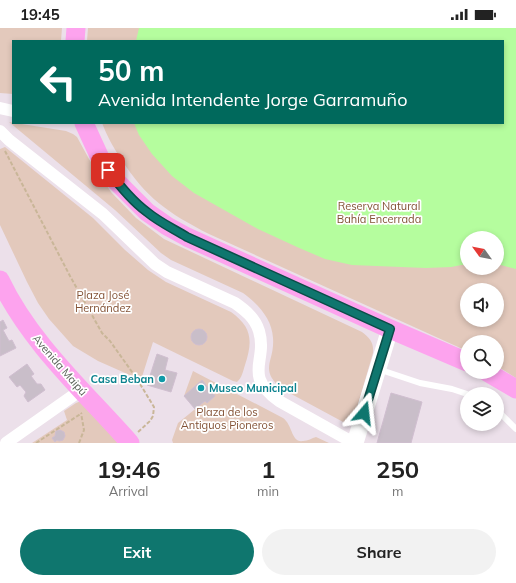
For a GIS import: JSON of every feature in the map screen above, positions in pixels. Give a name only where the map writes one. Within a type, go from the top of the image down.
[{"type":"main road","points":[[75,40],[76,28]]},
{"type":"main road","points":[[84,124],[101,160],[116,180],[147,212],[167,226],[187,237],[460,359]]},
{"type":"main road","name":"Avenida Maipú","points":[[0,280],[7,295],[28,327],[51,356],[129,442]]},
{"type":"main road","points":[[354,443],[390,329]]},
{"type":"main road","points":[[499,379],[516,389]]},
{"type":"street","points":[[0,108],[12,111]]},
{"type":"street","points":[[0,131],[9,140],[103,214],[155,264],[167,272],[235,303],[250,315],[258,330],[261,344],[258,374],[260,381],[270,395],[354,443]]},
{"type":"street","points":[[6,443],[82,390]]},
{"type":"lane","points":[[378,369],[420,383],[460,392]]},
{"type":"lane","points":[[504,417],[516,429]]},
{"type":"path","points":[[3,147],[70,276],[102,332],[137,379],[154,406],[153,416],[150,421],[129,442]]},
{"type":"path","points":[[81,413],[86,418]]},
{"type":"path","points":[[36,443],[81,413]]},
{"type":"path","points":[[79,443],[84,430],[81,413]]},
{"type":"green space","points":[[0,28],[62,28],[61,40],[12,40],[12,94],[0,93]]},
{"type":"green space","name":"Reserva Natural Bahía Encerrada","points":[[88,28],[516,28],[516,378],[504,370],[504,335],[460,335],[460,348],[209,234],[181,219],[159,203],[130,173],[115,150],[102,124],[504,124],[504,40],[87,40]]},
{"type":"green space","points":[[9,122],[12,122],[12,124],[22,124],[66,131],[73,134],[77,137],[89,159],[111,192],[136,218],[164,239],[365,334],[372,344],[373,353],[354,418],[348,423],[345,423],[282,389],[275,382],[269,370],[273,346],[272,331],[267,318],[259,307],[243,293],[171,260],[161,253],[115,210]]},
{"type":"green space","name":"Plaza José Hernández","points":[[5,147],[93,218],[125,250],[148,270],[166,282],[231,312],[243,323],[247,329],[250,342],[248,356],[242,374],[237,382],[153,342],[141,380],[98,361],[73,346],[49,319],[38,303],[0,225],[0,149]]},
{"type":"green space","name":"Plaza de los Antiguos Pioneros","points":[[193,371],[283,418],[289,425],[296,439],[299,441],[307,441],[316,437],[329,443],[173,443],[172,440],[178,423],[205,401],[207,403],[215,396],[202,381],[184,396]]},
{"type":"green space","points":[[81,401],[124,443],[32,443],[67,420],[64,411]]},
{"type":"shaded area","name":"Reserva Natural Bahía Encerrada","points":[[139,28],[516,28],[516,269],[504,266],[504,231],[460,231],[460,265],[451,267],[426,268],[352,265],[325,259],[258,229],[194,193],[172,176],[152,154],[139,135],[134,124],[504,124],[504,40],[136,40]]},
{"type":"building","points":[[3,320],[7,328],[3,330],[9,341],[12,340],[16,348],[0,356],[0,322]]},
{"type":"building","points":[[199,329],[206,334],[207,337],[202,344],[199,345],[192,340],[191,337],[196,330]]},
{"type":"building","name":"Casa Beban","points":[[157,354],[168,358],[165,370],[177,373],[171,392],[147,385]]},
{"type":"building","points":[[27,364],[34,374],[31,376],[37,384],[41,384],[45,390],[28,402],[24,396],[26,392],[20,385],[17,387],[9,377]]},
{"type":"building","name":"Museo Municipal","points":[[202,380],[215,396],[207,403],[205,401],[195,409],[184,396]]},
{"type":"building","points":[[391,393],[422,402],[411,443],[377,443]]},
{"type":"building","points":[[60,430],[64,432],[65,436],[63,440],[57,440],[55,442],[52,438],[55,436],[56,431]]},
{"type":"place","name":"Casa Beban","points":[[162,379]]},
{"type":"place","name":"Museo Municipal","points":[[201,388]]},
{"type":"route","points":[[108,170],[131,197],[147,212],[167,226],[187,237],[390,329],[364,413]]}]
